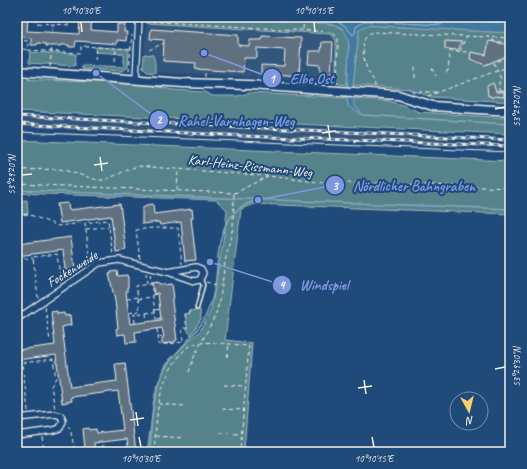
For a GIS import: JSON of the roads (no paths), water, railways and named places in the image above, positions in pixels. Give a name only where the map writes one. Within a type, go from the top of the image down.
[{"type":"street","points":[[136,79],[139,20]]},
{"type":"street","points":[[17,71],[182,83],[249,85],[375,93],[385,92],[433,106],[510,111]]},
{"type":"street","name":"Fockenweide","points":[[17,318],[99,263],[119,260],[168,272],[194,281],[200,280],[203,273],[201,269],[196,267],[168,272]]},
{"type":"street","points":[[17,418],[55,414],[61,416],[63,421],[62,425],[58,429],[17,435]]},
{"type":"lane","points":[[197,308],[203,285],[200,280]]},
{"type":"water","points":[[225,17],[414,17],[510,23],[510,33],[366,25],[359,30],[353,85],[354,106],[363,115],[348,106],[349,45],[347,36],[342,28],[333,24]]},
{"type":"waterway","points":[[363,115],[510,124]]},
{"type":"waterway","points":[[17,190],[510,209]]},
{"type":"waterway","points":[[150,452],[153,406],[162,373],[173,357],[204,320],[213,297],[219,248],[225,226],[231,216],[243,205],[256,200]]},
{"type":"tram line","points":[[17,132],[510,152]]},
{"type":"railway","points":[[17,116],[510,140]]},
{"type":"railway","points":[[17,124],[244,136],[510,146]]},
{"type":"place","name":"Elbe Ost","points":[[204,53]]},
{"type":"place","name":"Rahel-Varnhagen-Weg","points":[[96,73]]},
{"type":"place","name":"Nördlicher Bahngraben","points":[[258,200]]},
{"type":"place","name":"Windspiel","points":[[210,262]]}]
